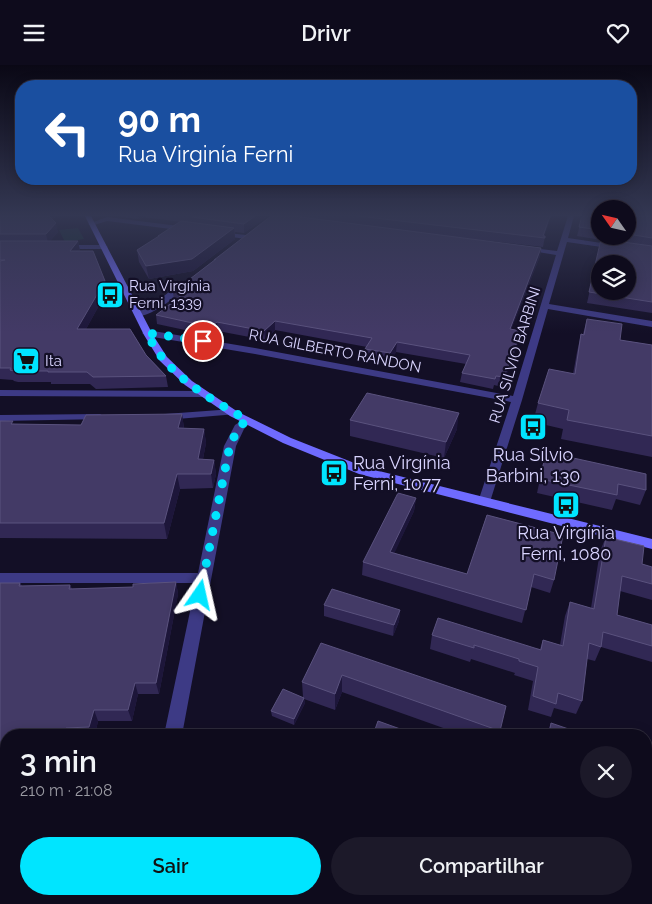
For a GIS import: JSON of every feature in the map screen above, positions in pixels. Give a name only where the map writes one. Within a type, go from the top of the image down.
[{"type":"street","points":[[108,255],[139,314],[152,344],[169,365],[186,383],[247,420],[322,456],[363,471],[652,545]]},
{"type":"street","name":"RUA SILVIO BARBINI","points":[[484,502],[561,255]]},
{"type":"street","points":[[139,314],[158,305],[191,279]]},
{"type":"street","points":[[546,306],[652,324]]},
{"type":"street","name":"RUA GILBERTO RANDON","points":[[147,333],[246,349],[517,400]]},
{"type":"street","points":[[0,393],[203,394]]},
{"type":"street","points":[[156,417],[233,411]]},
{"type":"street","points":[[0,418],[108,417]]},
{"type":"street","points":[[174,729],[230,445],[239,427],[247,420]]},
{"type":"street","points":[[0,578],[204,578]]},
{"type":"building","points":[[0,255],[95,255],[105,281],[77,329],[130,329],[146,355],[166,376],[93,377],[87,372],[14,371],[10,370],[11,368],[0,368],[0,261],[5,260],[0,260]]},
{"type":"building","points":[[140,255],[197,255],[192,259],[146,266]]},
{"type":"building","points":[[221,255],[538,255],[510,329],[521,331],[504,377],[496,376],[495,379],[462,373],[470,355],[397,342],[390,353],[365,349],[372,338],[275,321],[264,331],[217,322],[211,327],[156,315],[183,294],[173,292]]},
{"type":"building","points":[[636,255],[652,255],[652,302],[636,299]]},
{"type":"building","points":[[587,319],[622,324],[620,340],[652,345],[652,436],[567,420],[569,410],[538,403],[549,369],[575,374],[581,334],[584,335]]},
{"type":"building","points":[[367,393],[459,413],[446,442],[350,420]]},
{"type":"building","points":[[182,414],[178,428],[204,429],[198,459],[214,460],[211,474],[177,474],[164,523],[0,523],[0,421],[13,421],[11,424],[81,425],[86,415]]},
{"type":"building","points":[[546,452],[646,474],[646,490],[618,484],[617,495],[540,479]]},
{"type":"building","points":[[398,493],[416,498],[390,552],[467,574],[487,515],[563,535],[554,580],[534,574],[526,610],[363,562]]},
{"type":"building","points":[[606,537],[644,546],[642,564],[652,567],[652,584],[622,576],[617,615],[652,625],[652,646],[603,632],[601,647],[589,643],[582,701],[558,693],[556,704],[533,696],[538,667],[474,645],[474,648],[432,635],[438,618],[541,650],[543,640],[563,646],[570,602],[594,609]]},
{"type":"building","points":[[176,582],[156,683],[135,683],[128,710],[94,710],[89,727],[0,729],[0,583],[20,583],[19,586],[70,585],[69,589],[133,587],[133,584]]},
{"type":"building","points":[[332,589],[400,610],[394,625],[324,605]]},
{"type":"building","points":[[321,643],[506,706],[500,729],[494,729],[342,675],[335,694],[302,682]]},
{"type":"building","points":[[283,689],[304,698],[294,719],[271,711]]},
{"type":"building","points":[[378,721],[400,729],[375,729]]},
{"type":"building","points":[[551,723],[568,729],[550,729]]},
{"type":"place","name":"Rua Virgínia Ferni, 1339","points":[[110,295]]},
{"type":"place","name":"Ita","points":[[26,361]]},
{"type":"place","name":"Rua Sílvio Barbini, 130","points":[[533,427]]},
{"type":"place","name":"Rua Virgínia Ferni, 1077","points":[[334,473]]},
{"type":"place","name":"Rua Virgínia Ferni, 1080","points":[[566,505]]},
{"type":"route","points":[[200,595],[230,445],[239,427],[247,420],[186,383],[152,344],[147,333],[203,341]]}]
